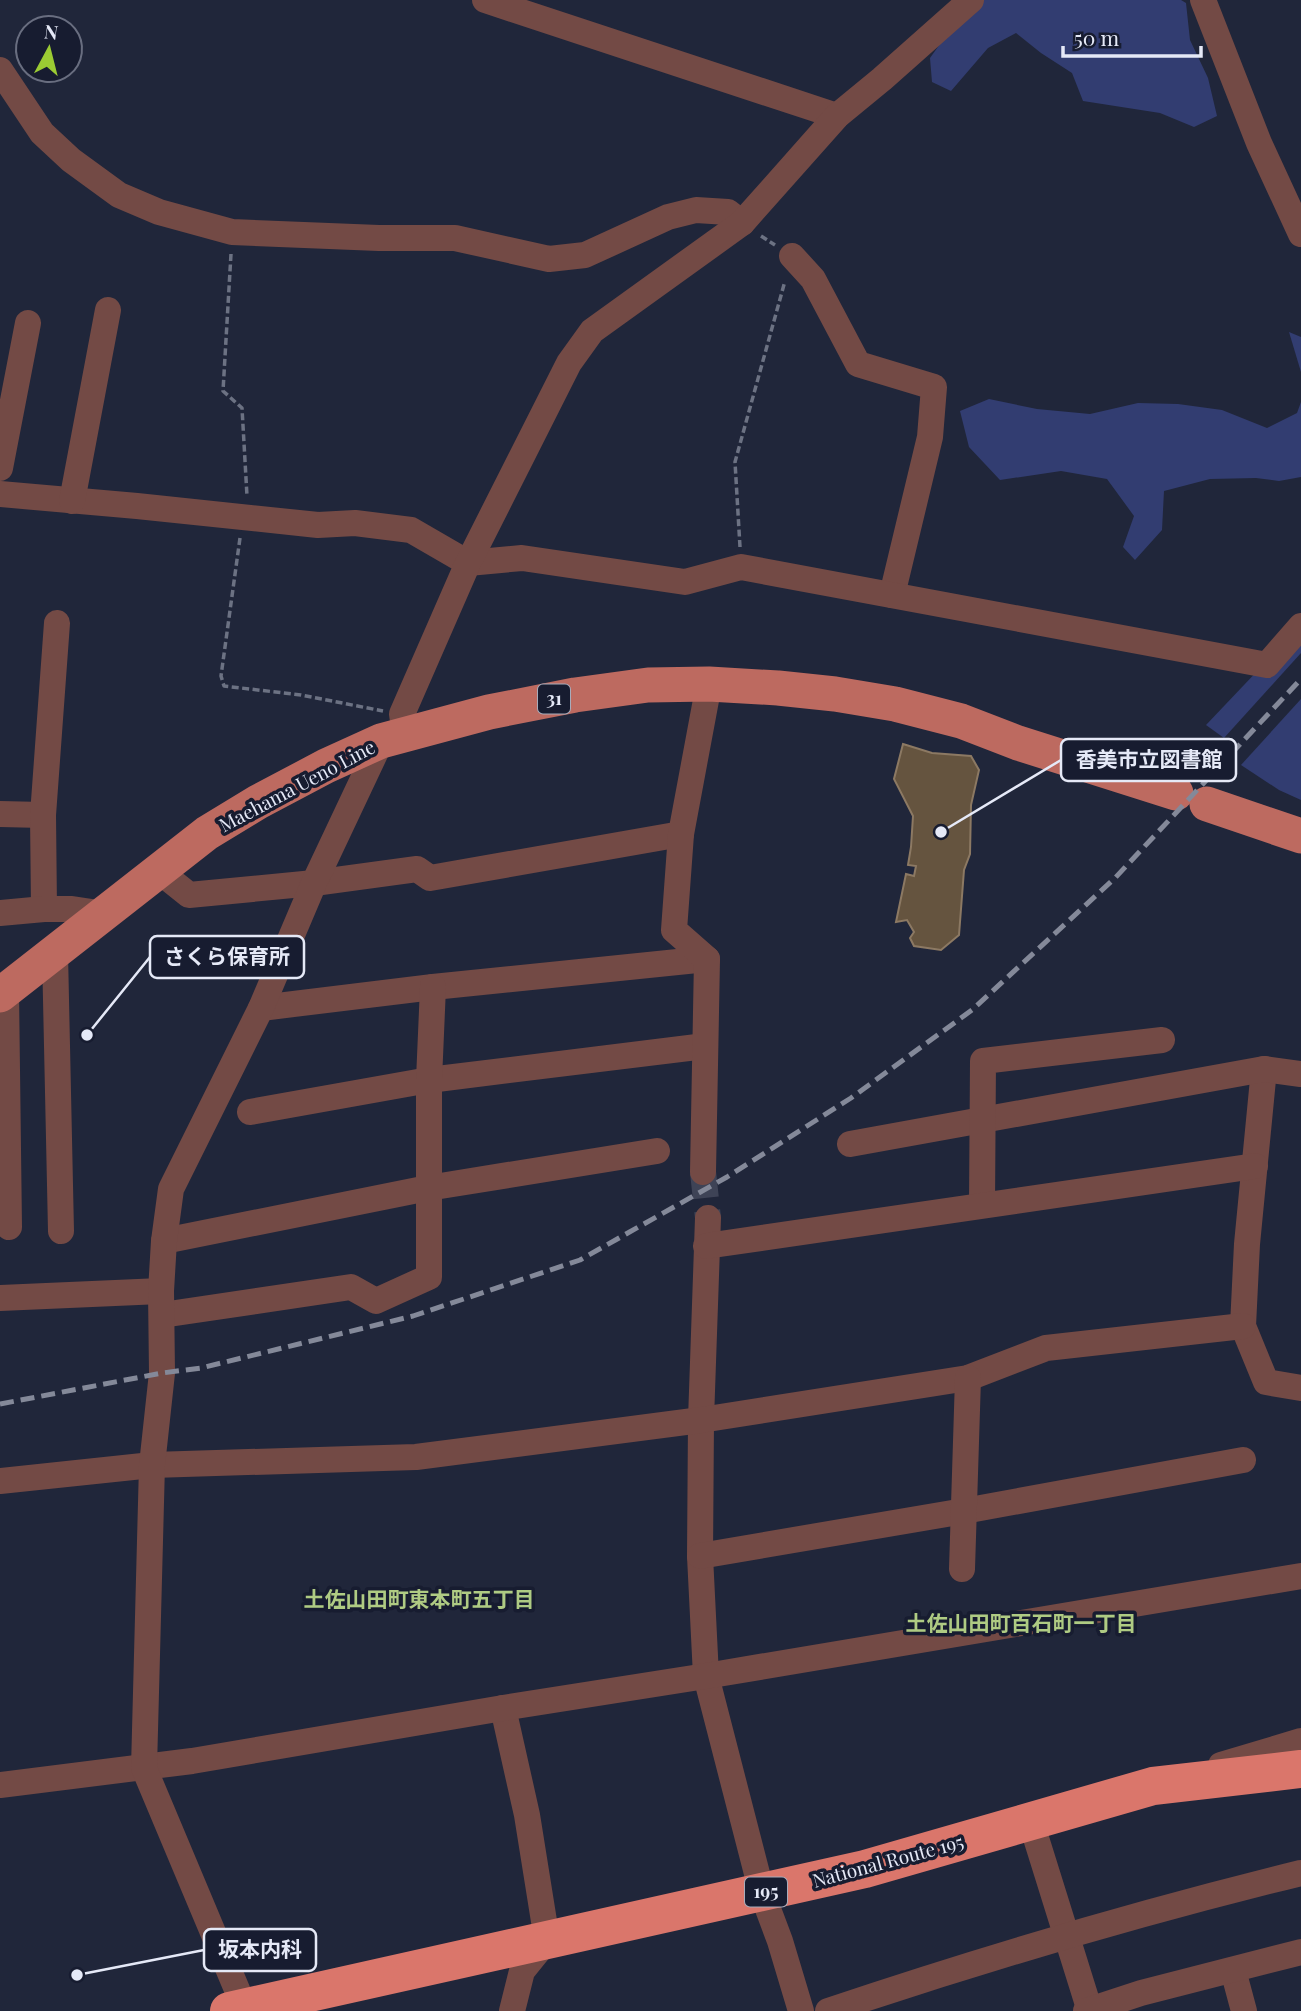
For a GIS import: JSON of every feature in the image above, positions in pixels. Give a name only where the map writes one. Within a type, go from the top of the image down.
[{"type":"highway","name":"National Route 195","points":[[240,2010],[865,1869],[1153,1786],[1301,1769]]},
{"type":"main road","name":"Maehama Ueno Line","points":[[3,993],[207,833],[258,802],[396,730],[575,695],[648,685],[709,684],[778,688],[895,704],[961,721],[1018,743],[1301,836]]},
{"type":"street","points":[[485,0],[837,116]]},
{"type":"street","points":[[240,2010],[144,1768],[152,1465],[162,1373],[164,1241],[172,1189],[261,1008],[314,883],[396,730],[468,563],[569,363],[593,331],[742,223],[837,116],[971,0]]},
{"type":"street","points":[[1203,0],[1259,143],[1301,234]]},
{"type":"street","points":[[0,71],[41,133],[71,160],[120,195],[159,212],[232,232],[455,238],[549,259],[585,255],[668,217],[696,210],[728,212],[742,223]]},
{"type":"street","points":[[792,256],[813,279],[858,364],[934,387],[929,437],[892,595]]},
{"type":"street","points":[[72,501],[108,310]]},
{"type":"street","points":[[0,468],[28,323]]},
{"type":"street","points":[[0,494],[318,525],[355,523],[411,530],[468,563],[522,558],[685,582],[741,567],[1267,665],[1301,626]]},
{"type":"street","points":[[44,909],[43,815],[57,623]]},
{"type":"street","points":[[707,959],[674,930],[681,835],[709,684]]},
{"type":"street","points":[[0,814],[43,815]]},
{"type":"street","points":[[159,871],[189,895],[314,883],[417,869],[430,878],[681,835]]},
{"type":"street","points":[[0,913],[72,909],[106,914]]},
{"type":"street","points":[[55,953],[61,1231]]},
{"type":"street","points":[[261,1008],[432,987],[707,959]]},
{"type":"street","points":[[703,1172],[707,959]]},
{"type":"street","points":[[0,1298],[161,1303],[351,1287],[376,1301],[429,1277],[432,987]]},
{"type":"street","points":[[3,993],[9,1227]]},
{"type":"street","points":[[982,1205],[983,1061],[1162,1040]]},
{"type":"street","points":[[250,1112],[429,1080],[705,1046]]},
{"type":"street","points":[[1264,1069],[1247,1244],[1243,1326],[1266,1382],[1301,1388]]},
{"type":"street","points":[[850,1144],[1264,1069],[1301,1074]]},
{"type":"street","points":[[164,1241],[428,1188],[657,1151]]},
{"type":"street","points":[[706,1245],[1255,1166]]},
{"type":"street","points":[[708,1218],[699,1556],[706,1676],[762,1893],[801,2011]]},
{"type":"street","points":[[0,1481],[152,1465],[416,1457],[701,1420],[968,1378],[1046,1348],[1243,1326]]},
{"type":"street","points":[[962,1569],[968,1378]]},
{"type":"street","points":[[699,1556],[1243,1460]]},
{"type":"street","points":[[0,1785],[144,1768],[1301,1576]]},
{"type":"street","points":[[503,1707],[527,1815],[547,1940],[522,1971],[512,2011]]},
{"type":"street","points":[[1153,1786],[1301,1741]]},
{"type":"street","points":[[1031,1822],[1088,2010],[1124,2005],[1233,1970],[1301,1952]]},
{"type":"street","points":[[828,2011],[919,1980],[1204,1897],[1301,1873]]},
{"type":"street","points":[[1233,1970],[1244,2011]]},
{"type":"path","points":[[741,567],[735,462],[792,256],[742,223]]},
{"type":"path","points":[[232,232],[223,391],[242,408],[247,504],[221,676],[224,686],[301,695],[396,730]]},
{"type":"shaded area","points":[[977,0],[1181,0],[1186,3],[1190,40],[1208,78],[1217,116],[1194,127],[1160,113],[1083,101],[1072,73],[1016,33],[988,48],[951,91],[932,82],[930,58]]},
{"type":"shaded area","points":[[1289,332],[1301,337],[1301,372]]},
{"type":"shaded area","points":[[989,399],[1037,409],[1090,414],[1138,403],[1178,404],[1222,410],[1267,428],[1297,413],[1301,402],[1301,477],[1279,481],[1256,478],[1210,479],[1164,491],[1162,530],[1135,560],[1123,547],[1134,516],[1107,479],[1061,471],[1000,480],[969,447],[960,411]]},
{"type":"shaded area","points":[[1301,625],[1301,653],[1224,738],[1206,725]]},
{"type":"shaded area","points":[[1301,699],[1301,800],[1279,790],[1241,765]]},
{"type":"building","points":[[903,744],[932,753],[971,756],[979,770],[971,805],[970,854],[964,870],[959,935],[941,950],[914,946],[910,938],[914,932],[907,920],[896,922],[906,874],[914,876],[916,866],[908,865],[913,816],[894,779]]},
{"type":"tunnel","points":[[703,1172],[708,1218]]},
{"type":"railway","points":[[0,1404],[201,1368],[413,1316],[580,1260],[727,1177],[851,1098],[972,1010],[1115,878],[1301,679]]},
{"type":"place","name":"香美市立図書館","points":[[941,832]]},
{"type":"place","name":"さくら保育所","points":[[87,1035]]},
{"type":"place","name":"坂本内科","points":[[77,1975]]},
{"type":"district","name":"土佐山田町東本町五丁目","points":[[419,1600]]},
{"type":"district","name":"土佐山田町百石町一丁目","points":[[1021,1624]]}]
